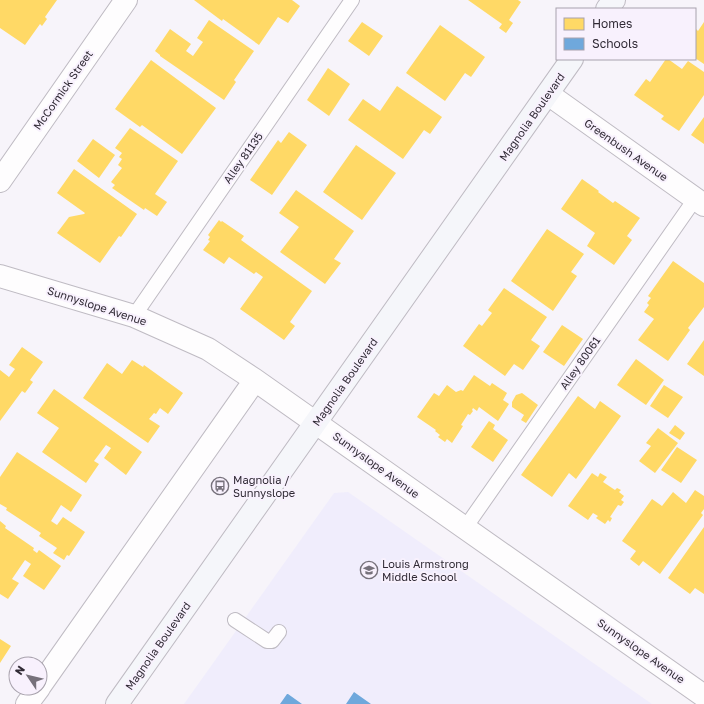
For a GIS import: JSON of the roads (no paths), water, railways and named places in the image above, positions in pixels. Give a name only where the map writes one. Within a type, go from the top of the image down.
[{"type":"main road","points":[[608,8],[614,0]]},
{"type":"main road","name":"Magnolia Boulevard","points":[[117,704],[571,60]]},
{"type":"street","name":"McCormick Street","points":[[0,181],[126,0]]},
{"type":"street","name":"Greenbush Avenue","points":[[548,94],[700,202]]},
{"type":"street","name":"Sunnyslope Avenue","points":[[0,276],[134,316],[208,349],[255,380],[704,696]]},
{"type":"street","points":[[48,674],[255,380]]},
{"type":"lane","name":"Alley 81135","points":[[134,316],[352,0]]},
{"type":"lane","name":"Alley 80061","points":[[465,528],[700,202]]},
{"type":"lane","points":[[235,620],[267,641],[272,641],[279,632]]},
{"type":"place","name":"Magnolia / Sunnyslope","points":[[220,486]]},
{"type":"place","name":"Louis Armstrong Middle School","points":[[369,570]]}]
